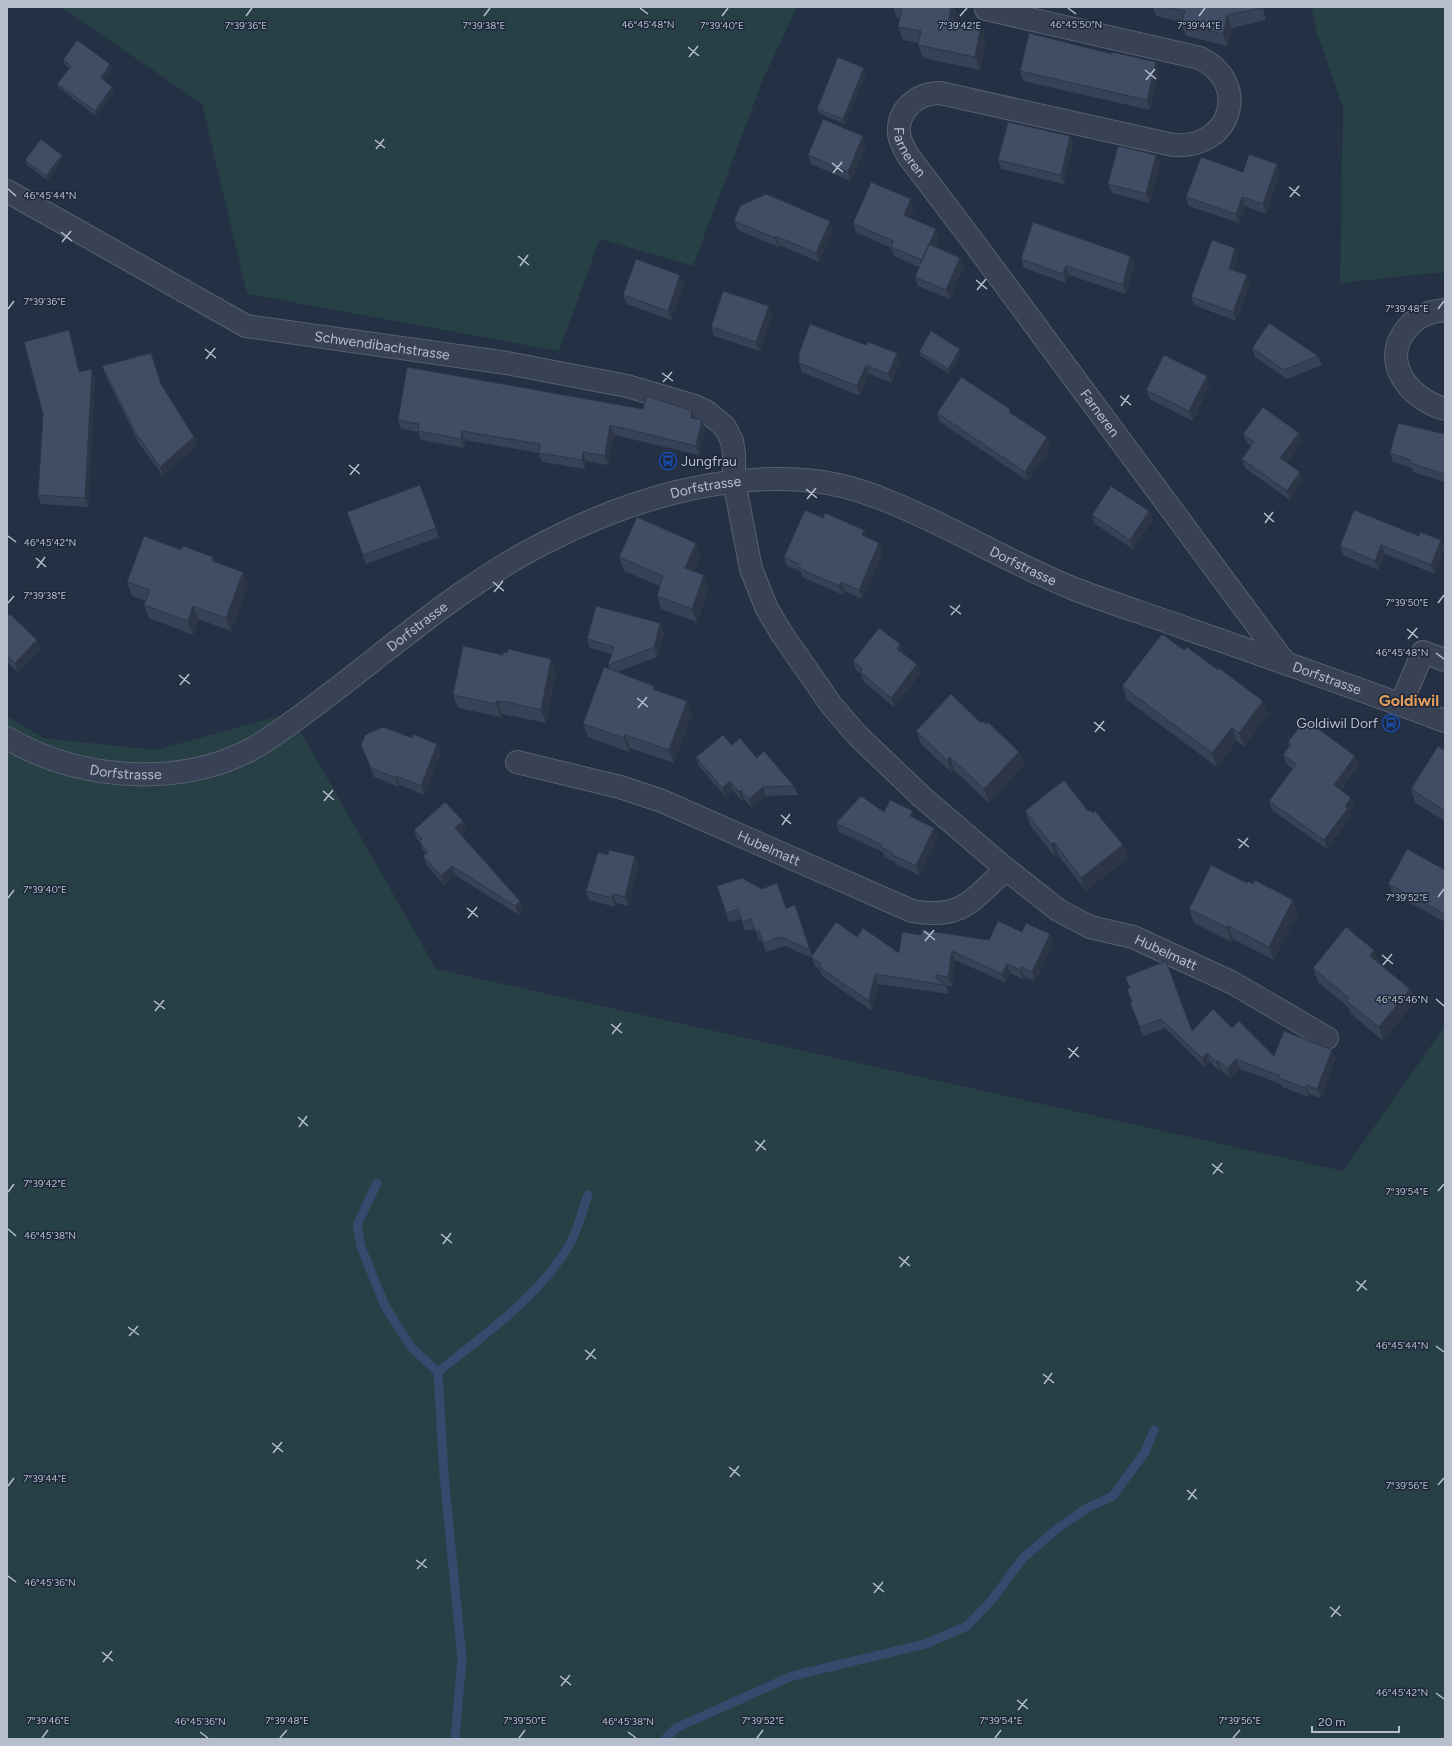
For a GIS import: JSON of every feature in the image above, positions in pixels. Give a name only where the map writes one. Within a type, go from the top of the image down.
[{"type":"street","name":"Farneren","points":[[986,9],[1200,58],[1219,70],[1225,80],[1229,103],[1224,122],[1210,137],[1195,144],[1184,146],[940,93],[925,94],[918,97],[910,104],[902,114],[899,135],[903,147],[909,157],[977,246],[1285,663]]},
{"type":"street","name":"Schwendibachstrasse","points":[[7,191],[246,326],[507,363],[627,386],[695,406],[717,419],[730,434],[734,454],[734,481]]},
{"type":"street","points":[[1445,310],[1423,315],[1413,322],[1402,335],[1397,348],[1396,359],[1401,376],[1413,392],[1431,404],[1445,409]]},
{"type":"street","name":"Dorfstrasse","points":[[7,738],[41,755],[68,764],[129,775],[158,774],[188,770],[217,763],[247,752],[272,737],[433,614],[475,585],[545,542],[582,525],[677,492],[734,481],[778,479],[816,481],[852,488],[891,502],[1071,587],[1445,721]]},
{"type":"street","name":"Hubelmatt","points":[[734,481],[754,576],[767,609],[799,659],[832,706],[858,736],[922,797],[1006,869],[1058,910],[1090,927],[1134,937],[1233,983],[1327,1038]]},
{"type":"street","points":[[1401,704],[1424,652],[1445,660]]},
{"type":"street","name":"Hubelmatt","points":[[517,762],[620,787],[662,800],[912,911],[927,914],[945,914],[959,909],[973,900],[1006,869]]},
{"type":"green space","points":[[61,7],[797,7],[764,77],[693,266],[600,239],[559,351],[247,294],[202,104]]},
{"type":"green space","points":[[1312,7],[1445,7],[1445,272],[1340,283],[1343,108],[1315,27]]},
{"type":"green space","points":[[290,713],[436,969],[1343,1171],[1445,1026],[1445,1739],[7,1739],[7,716],[43,738],[156,750]]},
{"type":"building","points":[[902,7],[951,7],[949,19],[981,26],[975,57],[918,45],[921,31],[898,27]]},
{"type":"building","points":[[1166,7],[1262,8],[1227,15],[1223,34],[1181,24],[1185,11]]},
{"type":"building","points":[[1029,33],[1112,54],[1112,52],[1156,62],[1147,100],[1020,71]]},
{"type":"building","points":[[77,40],[110,64],[101,78],[112,87],[95,111],[57,84],[71,66],[63,60]]},
{"type":"building","points":[[838,57],[864,68],[843,119],[817,109]]},
{"type":"building","points":[[823,119],[863,136],[848,172],[808,155]]},
{"type":"building","points":[[1008,122],[1070,136],[1061,175],[998,160]]},
{"type":"building","points":[[41,139],[62,155],[46,176],[25,160]]},
{"type":"building","points":[[1118,146],[1156,155],[1146,194],[1108,184]]},
{"type":"building","points":[[1249,154],[1277,164],[1263,204],[1242,197],[1236,214],[1186,197],[1201,157],[1243,172]]},
{"type":"building","points":[[871,182],[911,199],[904,215],[936,229],[922,260],[891,247],[893,241],[853,223]]},
{"type":"building","points":[[766,194],[830,221],[816,253],[776,236],[775,238],[734,221],[740,206]]},
{"type":"building","points":[[1033,222],[1130,256],[1123,285],[1066,266],[1063,274],[1021,259]]},
{"type":"building","points":[[1212,240],[1235,248],[1229,269],[1247,275],[1233,312],[1191,297]]},
{"type":"building","points":[[929,244],[960,258],[946,290],[915,277]]},
{"type":"building","points":[[636,259],[680,275],[668,311],[623,295]]},
{"type":"building","points":[[723,291],[769,306],[756,342],[711,327]]},
{"type":"building","points":[[1269,323],[1318,356],[1284,370],[1252,348]]},
{"type":"building","points":[[810,324],[866,345],[868,342],[897,353],[888,374],[866,365],[857,386],[799,363],[799,353]]},
{"type":"building","points":[[69,330],[79,372],[92,369],[85,498],[38,495],[43,414],[24,342]]},
{"type":"building","points":[[931,331],[960,349],[948,369],[919,352]]},
{"type":"building","points":[[151,353],[161,384],[194,437],[160,467],[135,432],[102,366]]},
{"type":"building","points":[[1164,355],[1207,376],[1189,411],[1146,390]]},
{"type":"building","points":[[407,367],[643,409],[646,396],[692,411],[691,418],[702,420],[696,446],[610,425],[605,456],[583,452],[582,460],[539,453],[540,444],[462,431],[461,439],[418,431],[419,424],[398,420]]},
{"type":"building","points":[[961,377],[1010,409],[1009,412],[1047,437],[1025,472],[937,413]]},
{"type":"building","points":[[1263,407],[1299,433],[1280,458],[1300,472],[1287,491],[1242,459],[1254,442],[1243,434]]},
{"type":"building","points":[[1398,423],[1445,434],[1445,474],[1410,463],[1411,460],[1390,453]]},
{"type":"building","points":[[420,485],[436,528],[363,555],[347,512]]},
{"type":"building","points":[[1111,486],[1149,511],[1130,540],[1092,515]]},
{"type":"building","points":[[805,510],[823,518],[825,513],[864,530],[862,535],[879,543],[859,590],[841,582],[839,586],[799,568],[801,565],[784,557]]},
{"type":"building","points":[[1354,510],[1419,536],[1420,532],[1441,540],[1431,565],[1381,545],[1375,561],[1340,546]]},
{"type":"building","points":[[637,517],[696,543],[685,568],[704,575],[692,609],[657,596],[663,576],[619,557]]},
{"type":"building","points":[[144,536],[181,550],[183,546],[213,557],[212,561],[243,572],[226,618],[193,606],[188,621],[144,605],[150,590],[127,582]]},
{"type":"building","points":[[596,606],[660,623],[654,647],[608,665],[614,647],[587,639]]},
{"type":"building","points":[[10,614],[37,640],[15,663],[7,656],[7,615],[8,616]]},
{"type":"building","points":[[879,628],[900,644],[897,649],[917,664],[891,698],[860,672],[862,669],[853,661]]},
{"type":"building","points":[[1162,634],[1184,650],[1187,647],[1218,670],[1219,668],[1263,701],[1239,733],[1232,728],[1212,753],[1122,686]]},
{"type":"building","points":[[463,646],[503,655],[503,652],[507,653],[508,649],[551,659],[541,710],[507,702],[497,701],[496,704],[453,695]]},
{"type":"building","points":[[604,667],[654,686],[653,689],[687,701],[669,750],[625,735],[624,738],[583,724]]},
{"type":"building","points":[[951,694],[981,723],[983,721],[986,724],[988,722],[1019,752],[984,789],[950,757],[947,760],[916,731]]},
{"type":"building","points":[[1305,719],[1355,756],[1334,785],[1351,798],[1345,806],[1348,808],[1324,840],[1269,801],[1296,764],[1283,755],[1291,744],[1288,742]]},
{"type":"building","points":[[383,727],[412,738],[413,734],[437,744],[421,786],[371,768],[361,745],[365,735]]},
{"type":"building","points":[[723,735],[732,745],[740,738],[757,758],[764,751],[794,786],[763,787],[749,799],[741,790],[739,792],[730,781],[722,788],[696,757]]},
{"type":"building","points":[[1438,746],[1445,751],[1445,811],[1411,789]]},
{"type":"building","points":[[1064,780],[1088,811],[1090,810],[1093,813],[1095,811],[1123,845],[1081,878],[1054,842],[1051,844],[1025,811]]},
{"type":"building","points":[[861,796],[884,812],[890,800],[913,811],[910,816],[934,828],[916,866],[892,855],[893,853],[881,847],[882,845],[836,823]]},
{"type":"building","points":[[445,802],[463,821],[455,828],[520,901],[515,906],[452,866],[441,876],[423,856],[428,852],[419,841],[422,839],[414,830]]},
{"type":"building","points":[[1407,849],[1445,870],[1445,914],[1388,884]]},
{"type":"building","points":[[609,850],[635,856],[625,897],[613,894],[612,898],[586,891],[598,852],[608,855]]},
{"type":"building","points":[[1211,865],[1247,883],[1248,881],[1253,884],[1255,880],[1293,900],[1269,947],[1228,926],[1227,928],[1189,909]]},
{"type":"building","points":[[742,878],[762,889],[777,883],[786,908],[795,905],[810,950],[781,937],[763,943],[759,931],[756,932],[751,919],[742,922],[738,909],[726,913],[717,886]]},
{"type":"building","points":[[998,921],[1022,932],[1026,923],[1050,934],[1032,972],[1021,967],[1020,970],[1007,964],[1002,974],[952,951],[948,977],[936,975],[936,978],[945,985],[875,974],[869,1001],[819,967],[821,964],[811,957],[836,922],[857,937],[863,928],[899,953],[902,932],[921,935],[922,930],[989,940]]},
{"type":"building","points":[[1346,927],[1374,950],[1370,956],[1410,989],[1379,1027],[1346,1001],[1349,998],[1313,968]]},
{"type":"building","points":[[1166,961],[1192,1031],[1213,1009],[1232,1028],[1239,1021],[1274,1056],[1284,1031],[1332,1050],[1317,1089],[1306,1085],[1305,1088],[1279,1078],[1280,1076],[1236,1059],[1227,1069],[1218,1060],[1216,1062],[1207,1053],[1202,1058],[1161,1019],[1140,1027],[1130,1003],[1132,1002],[1127,989],[1130,988],[1125,977]]},
{"type":"waterway","points":[[377,1183],[357,1225],[361,1247],[385,1306],[411,1347],[438,1372],[444,1475],[462,1659],[455,1739]]},
{"type":"waterway","points":[[438,1372],[510,1314],[543,1281],[570,1244],[578,1226],[588,1195]]},
{"type":"waterway","points":[[665,1739],[676,1728],[792,1676],[925,1644],[967,1626],[991,1601],[1023,1558],[1058,1528],[1087,1508],[1113,1496],[1145,1452],[1154,1430]]},
{"type":"place","name":"Jungfrau","points":[[668,461]]},
{"type":"place","name":"Goldiwil Dorf","points":[[1391,723]]},
{"type":"district","name":"Goldiwil","points":[[1409,700]]}]
